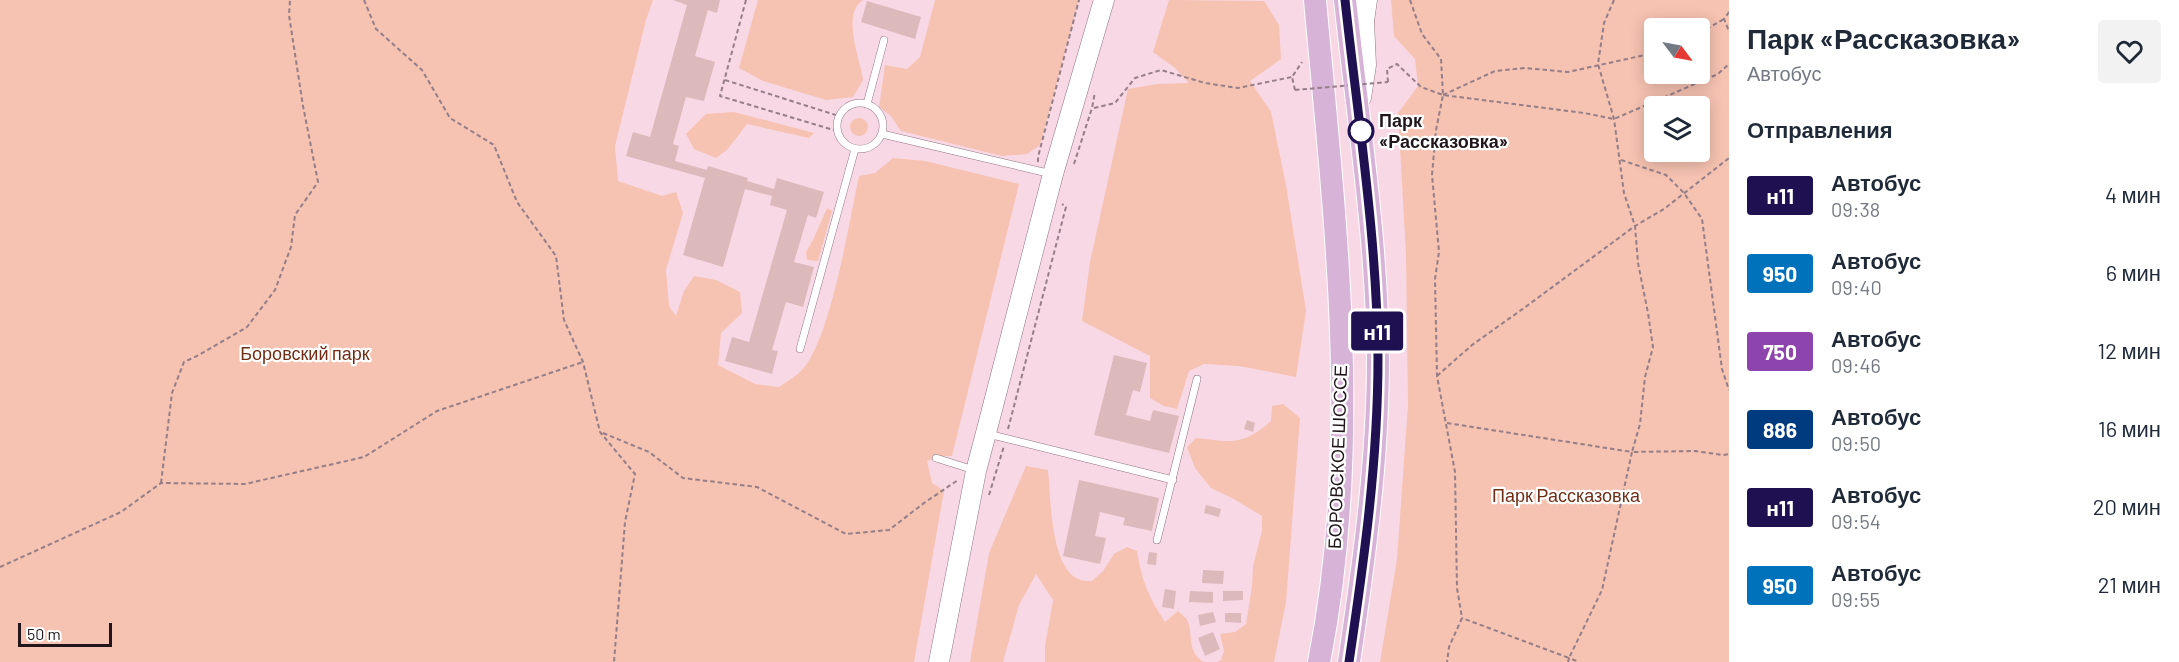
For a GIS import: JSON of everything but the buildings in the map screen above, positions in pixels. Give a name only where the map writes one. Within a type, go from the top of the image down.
[{"type":"main road","name":"БОРОВСКОЕ ШОССЕ","points":[[1315,0],[1340,285],[1343,372],[1343,423],[1337,528],[1319,662]]},
{"type":"main road","name":"БОРОВСКОЕ ШОССЕ","points":[[1345,0],[1372,241],[1378,364],[1369,523],[1349,662]]},
{"type":"street","points":[[939,662],[970,474],[986,433],[1053,174],[1104,0]]},
{"type":"street","points":[[1359,115],[1366,65],[1364,21],[1367,0]]},
{"type":"lane","points":[[867,104],[884,40]]},
{"type":"lane","points":[[867,104],[882,118],[882,134],[873,146],[866,149],[855,149],[844,144],[837,130],[839,116],[850,105],[867,104]]},
{"type":"lane","points":[[882,134],[1053,174]]},
{"type":"lane","points":[[800,349],[855,149]]},
{"type":"lane","points":[[1157,540],[1197,379]]},
{"type":"lane","points":[[986,433],[1173,480]]},
{"type":"lane","points":[[936,458],[970,474]]},
{"type":"path","points":[[161,483],[172,393],[184,362],[247,327],[275,290],[291,248],[295,214],[318,182],[288,15],[290,0]]},
{"type":"path","points":[[364,0],[376,29],[422,70],[450,118],[494,145],[517,202],[556,256],[564,320],[583,362],[600,432],[635,474],[625,522],[614,662]]},
{"type":"path","points":[[746,0],[720,96],[837,130]]},
{"type":"path","points":[[1410,0],[1422,34],[1441,59],[1443,95],[1436,130],[1432,175],[1438,252],[1435,279],[1437,376],[1455,472],[1457,588],[1462,618],[1449,647],[1447,662]]},
{"type":"path","points":[[1568,660],[1602,590],[1640,424],[1645,377],[1653,347],[1638,263],[1635,226],[1624,193],[1614,119],[1598,64],[1604,23],[1614,0]]},
{"type":"path","points":[[1710,27],[1724,19],[1729,12]]},
{"type":"path","points":[[1724,19],[1729,30]]},
{"type":"path","points":[[1443,95],[1495,72],[1524,68],[1568,72],[1644,55]]},
{"type":"path","points":[[1092,108],[1115,103],[1135,78],[1161,70],[1205,83],[1238,88],[1292,77],[1304,60]]},
{"type":"path","points":[[1292,77],[1295,90],[1388,82],[1387,69],[1397,64],[1421,87],[1443,95],[1614,119],[1718,74],[1729,64]]},
{"type":"path","points":[[724,80],[839,116]]},
{"type":"path","points":[[1073,165],[1092,108],[1095,87]]},
{"type":"path","points":[[1437,376],[1472,345],[1635,226],[1664,209],[1729,158]]},
{"type":"path","points":[[1621,160],[1666,175],[1684,193],[1702,219],[1722,369],[1729,390]]},
{"type":"path","points":[[988,498],[1006,438],[1066,207],[1057,199]]},
{"type":"path","points":[[0,567],[121,512],[161,483],[245,484],[364,457],[437,411],[583,362]]},
{"type":"path","points":[[1446,423],[1632,452],[1695,451],[1729,454]]},
{"type":"path","points":[[600,432],[649,452],[683,478],[757,487],[846,534],[890,530],[924,503],[970,474]]},
{"type":"path","points":[[1462,618],[1568,660],[1580,662]]},
{"type":"green space","name":"Боровский парк","points":[[0,0],[653,0],[615,146],[618,181],[662,196],[676,192],[683,213],[666,270],[669,306],[676,316],[684,291],[694,276],[716,280],[740,292],[742,313],[721,333],[718,365],[755,384],[779,387],[801,371],[811,356],[821,335],[838,279],[859,176],[875,173],[893,158],[925,161],[1019,184],[952,456],[927,461],[932,483],[944,491],[914,662],[0,662]]},
{"type":"green space","points":[[758,0],[863,0],[853,15],[854,37],[863,80],[853,97],[826,100],[763,81],[739,68]]},
{"type":"green space","points":[[935,0],[1079,0],[1040,145],[1027,154],[1002,156],[901,131],[891,116],[879,107],[885,65],[907,69],[920,57]]},
{"type":"green space","points":[[1169,0],[1264,1],[1279,25],[1281,59],[1250,81],[1271,112],[1286,185],[1306,311],[1296,377],[1239,366],[1204,364],[1189,371],[1177,409],[1164,406],[1150,398],[1150,356],[1082,321],[1090,262],[1128,89],[1157,84],[1189,83],[1175,68],[1153,52]]},
{"type":"green space","name":"Парк Рассказовка","points":[[1391,0],[1729,0],[1729,662],[1380,662],[1397,559],[1408,405],[1406,254],[1398,113],[1418,86],[1415,59],[1394,36]]},
{"type":"green space","points":[[734,112],[814,133],[809,138],[747,124],[727,150],[716,158],[694,149],[686,134],[706,114]]},
{"type":"green space","points":[[855,118],[863,118],[868,123],[866,134],[855,136],[850,131],[850,123]]},
{"type":"green space","points":[[827,208],[832,211],[818,261],[807,260],[806,252]]},
{"type":"green space","points":[[1283,404],[1300,418],[1286,602],[1274,662],[1217,662],[1221,660],[1224,651],[1220,634],[1235,632],[1246,624],[1253,566],[1262,531],[1262,516],[1211,488],[1195,468],[1187,447],[1196,438],[1228,441],[1252,435],[1271,421],[1272,406]]},
{"type":"green space","points":[[1026,466],[1048,470],[1051,513],[1057,546],[1069,572],[1080,580],[1092,581],[1103,571],[1114,554],[1127,547],[1137,551],[1143,579],[1159,613],[1165,622],[1178,611],[1185,618],[1195,654],[1204,662],[1045,662],[1045,646],[1053,600],[1036,574],[1019,605],[1003,662],[970,662],[989,553]]},
{"type":"bus line","name":"н11","points":[[1345,0],[1369,211],[1378,356],[1368,534],[1349,662]]},
{"type":"place","name":"Парк «Рассказовка»","points":[[1361,131]]}]
